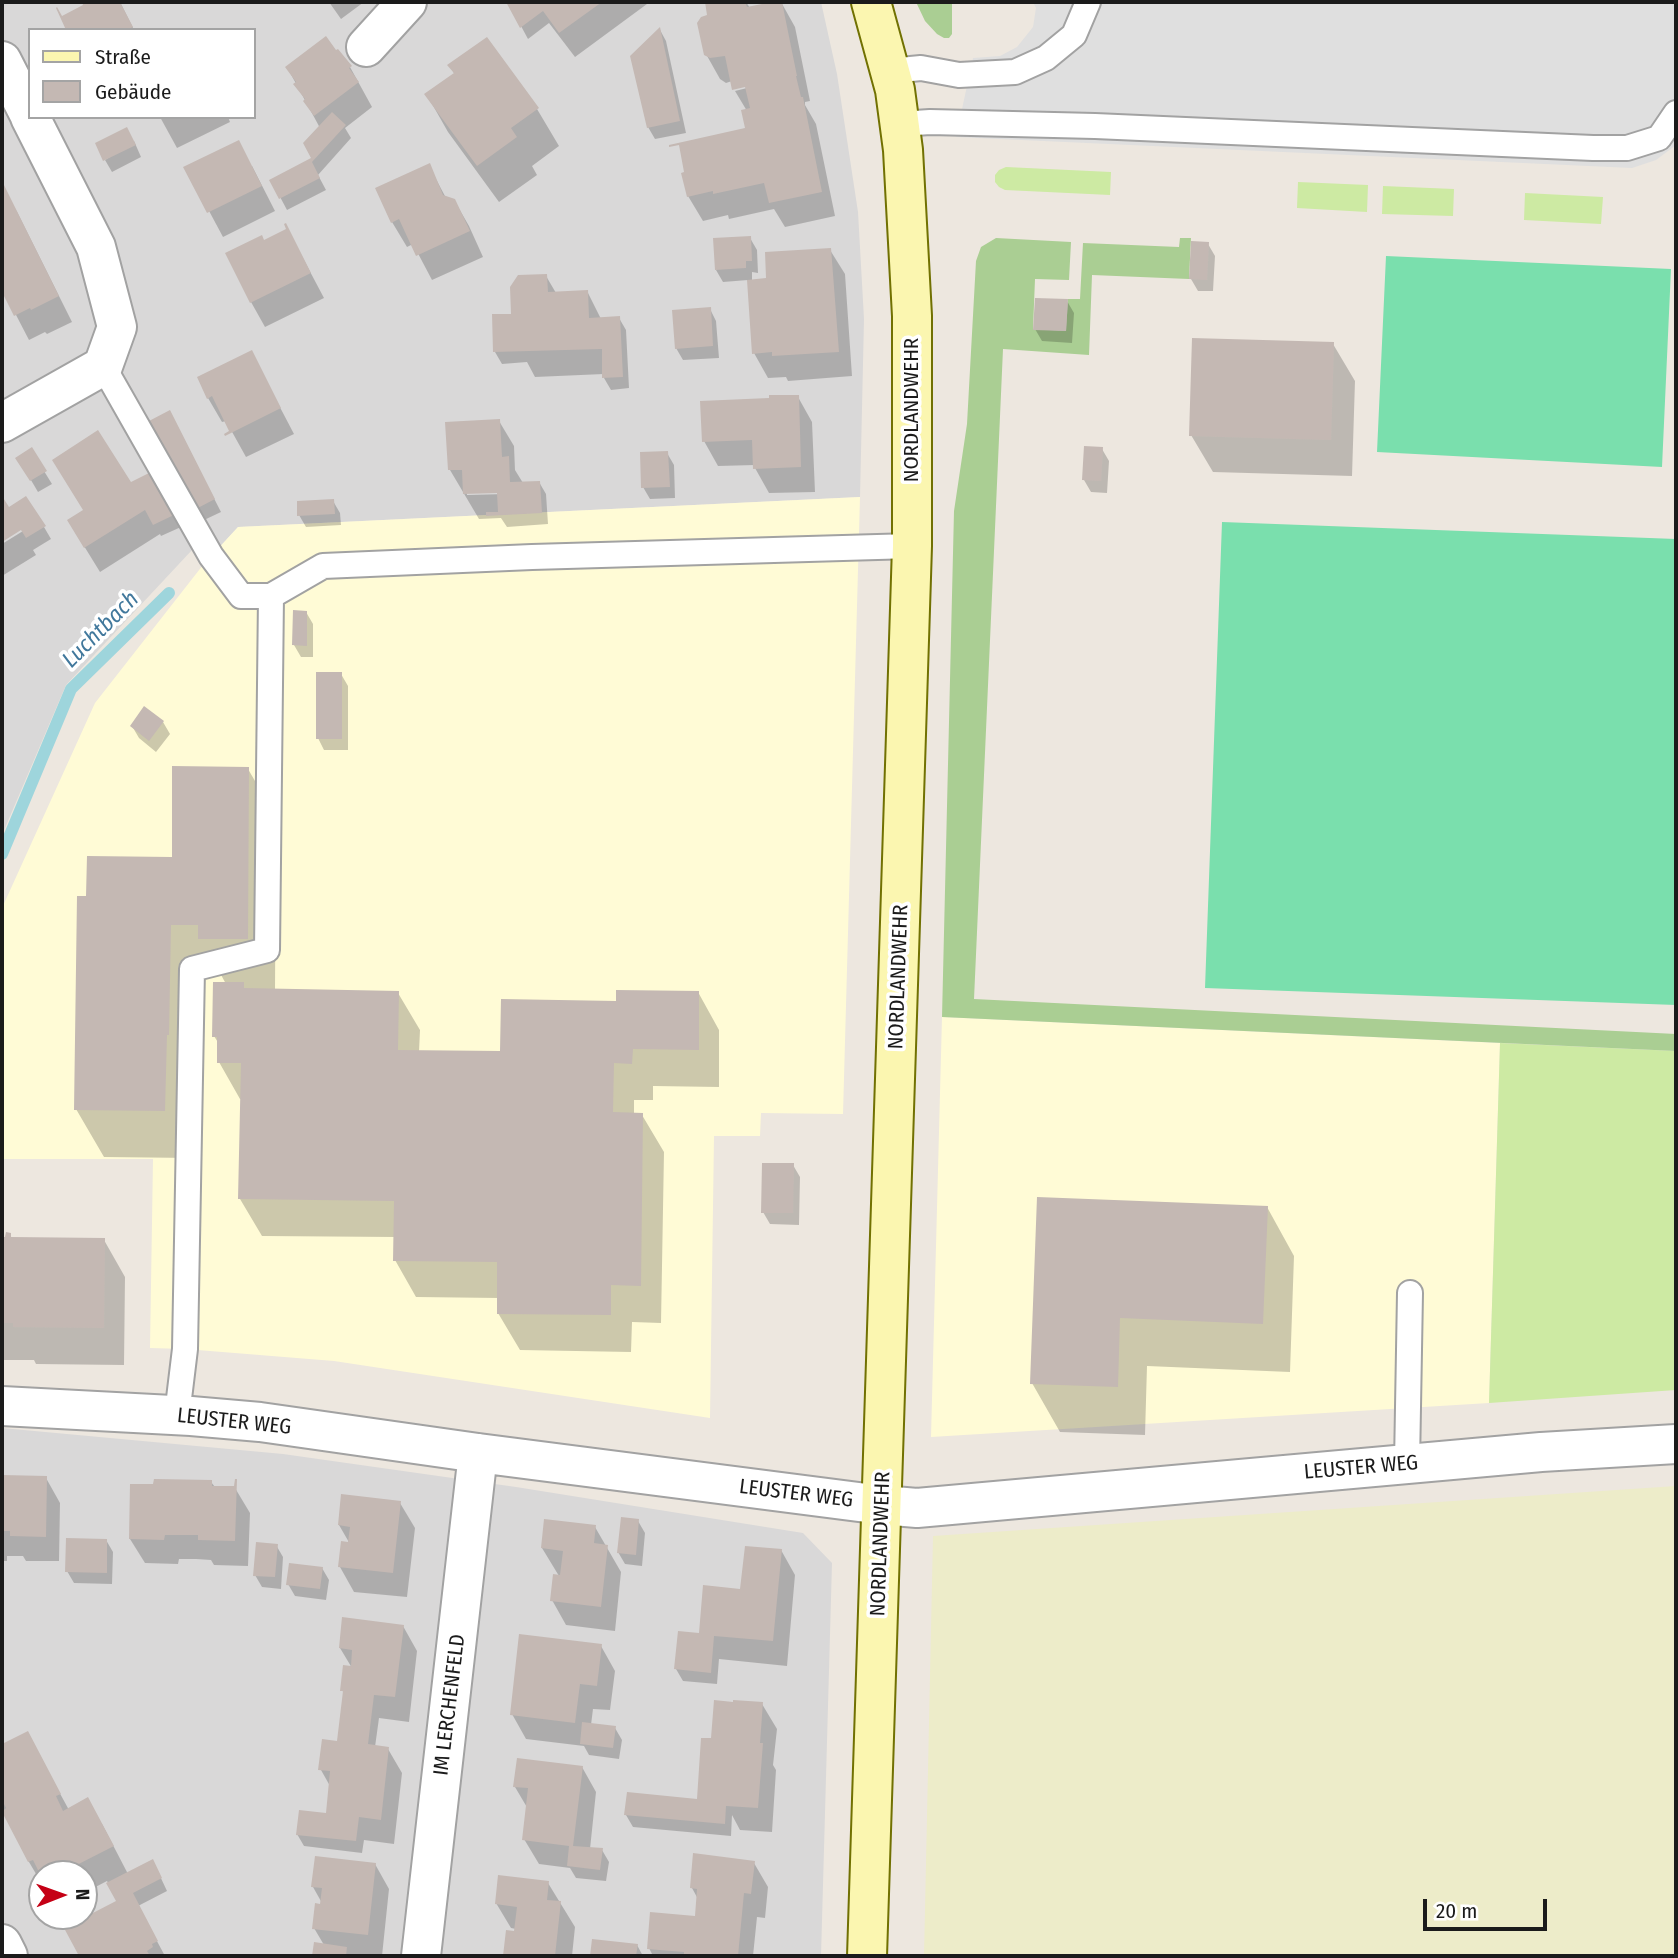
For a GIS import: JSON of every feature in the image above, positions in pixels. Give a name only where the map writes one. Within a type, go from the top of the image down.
[{"type":"street","points":[[366,47],[407,2]]},
{"type":"street","name":"NORDLANDWEHR","points":[[867,1956],[912,546],[912,316],[908,225],[900,124],[890,71],[871,2]]},
{"type":"street","points":[[2,61],[28,113]]},
{"type":"street","points":[[2,423],[103,366],[117,327],[96,247],[31,119]]},
{"type":"street","name":"LEUSTER WEG","points":[[2,1406],[260,1422],[478,1453],[917,1508],[1541,1452],[1676,1444]]},
{"type":"street","name":"IM LERCHENFELD","points":[[421,1956],[478,1453]]},
{"type":"street","points":[[2,1944],[8,1956]]},
{"type":"lane","points":[[890,71],[921,68],[959,75],[1015,72],[1046,58],[1074,35],[1088,2]]},
{"type":"lane","points":[[900,124],[930,122],[1095,126],[1627,148],[1660,138],[1676,113]]},
{"type":"lane","points":[[103,366],[211,556],[241,596],[271,596],[323,566],[912,546]]},
{"type":"lane","points":[[177,1415],[185,1349],[192,969],[267,950],[271,596]]},
{"type":"lane","points":[[1407,1464],[1410,1293]]},
{"type":"shaded area","points":[[2,2],[821,2],[837,74],[858,212],[864,319],[860,497],[238,527],[203,565],[192,550],[66,685],[2,835]]},
{"type":"shaded area","points":[[1033,2],[1676,2],[1676,145],[1656,160],[1632,168],[956,137],[973,58],[1000,56],[1017,47],[1033,27],[1036,8]]},
{"type":"shaded area","points":[[860,497],[843,1114],[761,1113],[760,1136],[714,1136],[710,1418],[334,1361],[150,1348],[153,1159],[2,1159],[2,908],[95,703],[203,565],[238,527]]},
{"type":"shaded area","points":[[942,1017],[1500,1043],[1489,1403],[931,1437]]},
{"type":"shaded area","points":[[2,1428],[283,1454],[516,1487],[803,1533],[832,1563],[821,1956],[2,1956]]},
{"type":"green space","points":[[916,2],[952,2],[952,34],[949,38],[937,34],[925,21]]},
{"type":"green space","points":[[1006,167],[1111,172],[1110,195],[1005,190],[995,182],[995,175]]},
{"type":"green space","points":[[1298,182],[1368,185],[1367,212],[1297,208]]},
{"type":"green space","points":[[1383,186],[1454,189],[1453,216],[1382,214]]},
{"type":"green space","points":[[1525,193],[1603,197],[1601,224],[1524,220]]},
{"type":"green space","points":[[996,238],[1071,242],[1069,280],[1035,279],[1033,329],[1066,331],[1068,299],[1080,299],[1083,243],[1179,247],[1180,238],[1191,238],[1189,279],[1092,275],[1089,355],[1003,349],[974,999],[1676,1034],[1676,1051],[942,1017],[954,511],[967,424],[976,261],[981,247]]},
{"type":"green space","points":[[1386,256],[1671,269],[1662,467],[1377,452]]},
{"type":"green space","points":[[1222,522],[1676,539],[1676,1005],[1205,988]]},
{"type":"green space","points":[[1500,1043],[1676,1051],[1676,1390],[1489,1403]]},
{"type":"green space","points":[[1676,1486],[1676,1956],[924,1956],[933,1536]]},
{"type":"building","points":[[82,2],[120,2],[133,27],[65,28],[56,8],[62,16],[83,5]]},
{"type":"building","points":[[506,2],[602,2],[559,33],[543,11],[520,28]]},
{"type":"building","points":[[705,2],[745,2],[747,7],[782,2],[822,192],[769,203],[764,183],[687,197],[681,173],[684,172],[679,145],[669,145],[745,128],[741,110],[750,108],[745,87],[732,90],[725,56],[710,58],[704,55],[697,23],[701,17],[707,15]]},
{"type":"building","points":[[660,27],[680,121],[647,128],[630,56]]},
{"type":"building","points":[[326,36],[352,66],[349,68],[359,82],[314,116],[285,67]]},
{"type":"building","points":[[487,37],[539,108],[511,128],[517,137],[477,166],[424,94],[454,73],[447,65]]},
{"type":"building","points":[[332,112],[346,125],[312,162],[320,178],[279,199],[269,180],[311,158],[303,143]]},
{"type":"building","points":[[127,127],[136,145],[103,161],[95,143]]},
{"type":"building","points":[[239,140],[262,186],[207,213],[183,167]]},
{"type":"building","points":[[430,163],[443,195],[455,199],[470,231],[416,256],[399,219],[391,223],[375,188]]},
{"type":"building","points":[[4,185],[59,296],[14,316],[2,292]]},
{"type":"building","points":[[286,223],[311,273],[250,303],[225,253],[262,235],[264,240],[286,229]]},
{"type":"building","points":[[751,236],[752,261],[746,261],[746,268],[715,270],[713,238]]},
{"type":"building","points":[[1191,241],[1209,242],[1207,280],[1189,279]]},
{"type":"building","points":[[831,248],[839,352],[772,356],[772,352],[752,354],[747,280],[766,278],[765,252]]},
{"type":"building","points":[[547,274],[548,292],[588,290],[589,318],[620,316],[623,377],[602,378],[602,349],[493,352],[492,314],[511,314],[510,287],[518,275]]},
{"type":"building","points":[[1035,298],[1068,299],[1066,331],[1033,330]]},
{"type":"building","points":[[711,307],[713,346],[675,349],[672,310]]},
{"type":"building","points":[[1192,338],[1334,342],[1331,440],[1189,436]]},
{"type":"building","points":[[252,350],[281,408],[225,436],[229,431],[212,396],[207,399],[197,377]]},
{"type":"building","points":[[769,395],[799,395],[801,467],[753,469],[752,440],[702,442],[700,401],[769,398]]},
{"type":"building","points":[[170,410],[215,499],[194,510],[149,421]]},
{"type":"building","points":[[500,419],[502,457],[509,456],[510,482],[540,481],[542,513],[486,516],[486,512],[498,512],[497,493],[463,494],[462,470],[448,470],[445,422]]},
{"type":"building","points":[[98,430],[131,482],[153,471],[176,514],[153,525],[145,510],[84,548],[67,520],[83,510],[52,460]]},
{"type":"building","points":[[1084,446],[1103,447],[1101,481],[1082,480]]},
{"type":"building","points":[[32,447],[47,471],[30,481],[15,458]]},
{"type":"building","points":[[668,451],[670,487],[641,488],[640,452]]},
{"type":"building","points":[[2,496],[9,507],[26,496],[46,526],[26,538],[21,530],[2,542]]},
{"type":"building","points":[[334,499],[335,514],[297,516],[297,501]]},
{"type":"building","points":[[293,610],[307,611],[307,646],[292,645]]},
{"type":"building","points":[[316,672],[342,672],[342,739],[316,739]]},
{"type":"building","points":[[144,706],[164,721],[149,741],[130,726]]},
{"type":"building","points":[[172,766],[249,767],[248,939],[198,939],[198,925],[171,925],[165,1111],[74,1110],[77,896],[86,896],[87,856],[172,857]]},
{"type":"building","points":[[213,982],[244,982],[244,988],[399,991],[398,1050],[500,1051],[501,999],[616,1001],[616,990],[699,991],[699,1050],[633,1049],[632,1064],[614,1063],[613,1112],[643,1113],[641,1286],[611,1285],[611,1315],[497,1314],[497,1262],[393,1261],[394,1201],[238,1199],[241,1063],[217,1063],[217,1037],[212,1037]]},
{"type":"building","points":[[762,1163],[794,1163],[793,1213],[761,1213]]},
{"type":"building","points":[[1037,1197],[1268,1206],[1263,1324],[1120,1318],[1118,1387],[1030,1384]]},
{"type":"building","points":[[6,1232],[11,1233],[11,1237],[105,1238],[104,1328],[13,1327],[13,1323],[2,1323],[2,1237],[5,1237]]},
{"type":"building","points":[[2,1475],[47,1476],[46,1537],[10,1536],[10,1531],[2,1531]]},
{"type":"building","points":[[154,1479],[212,1480],[212,1486],[234,1486],[237,1479],[235,1541],[198,1540],[198,1535],[165,1535],[164,1540],[129,1539],[130,1484],[153,1484]]},
{"type":"building","points":[[341,1494],[401,1501],[393,1573],[338,1567],[341,1541],[348,1542],[350,1527],[338,1525]]},
{"type":"building","points":[[621,1517],[639,1519],[636,1555],[617,1553]]},
{"type":"building","points":[[544,1519],[596,1525],[594,1543],[608,1545],[601,1607],[550,1601],[553,1574],[560,1575],[563,1551],[541,1548]]},
{"type":"building","points":[[66,1538],[107,1539],[107,1573],[65,1572]]},
{"type":"building","points":[[256,1542],[278,1544],[275,1577],[253,1576]]},
{"type":"building","points":[[745,1546],[782,1549],[773,1641],[714,1636],[711,1673],[674,1669],[678,1631],[699,1633],[703,1585],[740,1589]]},
{"type":"building","points":[[289,1563],[323,1567],[320,1589],[286,1585]]},
{"type":"building","points":[[342,1617],[404,1625],[395,1697],[374,1695],[368,1744],[389,1747],[381,1820],[359,1817],[356,1841],[296,1835],[299,1810],[326,1813],[330,1771],[318,1770],[322,1739],[337,1741],[343,1665],[351,1666],[352,1650],[339,1648]]},
{"type":"building","points":[[519,1634],[602,1644],[597,1686],[580,1684],[575,1723],[510,1715]]},
{"type":"building","points":[[714,1700],[763,1702],[758,1808],[726,1806],[725,1824],[624,1815],[627,1792],[697,1799],[701,1738],[711,1738]]},
{"type":"building","points":[[582,1722],[616,1726],[613,1748],[580,1744]]},
{"type":"building","points":[[28,1731],[61,1794],[56,1796],[63,1811],[88,1797],[114,1846],[86,1860],[28,1862],[2,1812],[6,1808],[2,1800],[2,1744]]},
{"type":"building","points":[[517,1758],[583,1766],[573,1846],[603,1848],[600,1870],[567,1866],[569,1846],[522,1840],[528,1788],[513,1787]]},
{"type":"building","points":[[693,1853],[755,1861],[751,1894],[744,1893],[738,1956],[709,1956],[647,1949],[650,1912],[695,1916],[697,1889],[690,1888]]},
{"type":"building","points":[[315,1856],[376,1863],[368,1935],[312,1929],[315,1903],[320,1904],[322,1888],[311,1887]]},
{"type":"building","points":[[153,1859],[162,1878],[133,1893],[158,1941],[147,1951],[150,1956],[79,1956],[65,1930],[98,1930],[98,1910],[116,1901],[106,1883]]},
{"type":"building","points":[[498,1875],[549,1881],[547,1900],[561,1901],[555,1956],[503,1956],[506,1930],[514,1931],[517,1907],[495,1904]]},
{"type":"building","points":[[592,1939],[638,1944],[636,1956],[590,1956]]},
{"type":"building","points":[[314,1942],[347,1947],[346,1956],[312,1956]]},
{"type":"waterway","name":"Luchtbach","points":[[2,854],[71,689],[169,593]]}]
